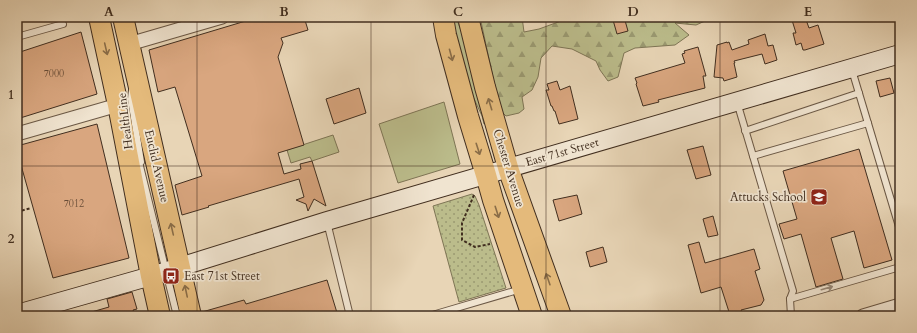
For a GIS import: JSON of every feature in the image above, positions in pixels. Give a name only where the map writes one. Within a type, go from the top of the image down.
[{"type":"main road","name":"Euclid Avenue","points":[[99,17],[118,105],[166,271],[191,316]]},
{"type":"main road","name":"Euclid Avenue","points":[[123,17],[131,53],[166,271],[160,316]]},
{"type":"main road","name":"Chester Avenue","points":[[442,17],[468,116],[493,200],[532,316]]},
{"type":"main road","name":"Chester Avenue","points":[[468,17],[485,87],[508,168],[561,316]]},
{"type":"street","points":[[131,53],[222,17]]},
{"type":"street","name":"East 71st Street","points":[[17,314],[166,271],[327,221],[900,54]]},
{"type":"street","points":[[17,134],[118,105]]},
{"type":"street","points":[[863,316],[900,305]]},
{"type":"lane","points":[[17,37],[62,24]]},
{"type":"lane","name":"HealthLine","points":[[131,53],[131,99],[144,177],[177,316]]},
{"type":"lane","points":[[851,68],[900,230]]},
{"type":"lane","name":"HealthLine","points":[[113,81],[124,102],[132,140],[144,177]]},
{"type":"lane","points":[[745,131],[859,93]]},
{"type":"lane","points":[[736,102],[793,291],[790,299],[791,316]]},
{"type":"lane","points":[[753,156],[868,123]]},
{"type":"lane","points":[[327,221],[350,316]]},
{"type":"lane","points":[[790,299],[900,267]]},
{"type":"lane","points":[[429,316],[522,289]]},
{"type":"path","points":[[474,195],[462,223],[462,240],[475,247],[490,244]]},
{"type":"path","points":[[17,212],[31,208]]},
{"type":"green space","points":[[451,17],[456,17],[464,39],[487,123],[484,124],[470,90]]},
{"type":"green space","points":[[480,17],[522,17],[524,32],[539,29],[572,17],[714,17],[696,25],[675,23],[689,35],[675,45],[635,48],[624,53],[618,77],[608,81],[600,70],[596,61],[572,49],[552,46],[541,58],[538,77],[532,90],[522,97],[524,109],[519,113],[506,116],[500,110]]},
{"type":"green space","points":[[444,102],[460,164],[398,183],[379,124]]},
{"type":"green space","points":[[333,135],[339,152],[312,161],[310,157],[291,163],[287,150]]},
{"type":"green space","points":[[472,194],[475,196],[479,205],[506,288],[459,302],[433,206]]},
{"type":"building","points":[[259,17],[304,17],[308,30],[281,38],[283,43],[278,57],[304,145],[278,153],[284,174],[301,169],[300,164],[312,161],[326,206],[314,199],[308,211],[306,204],[296,200],[304,197],[299,179],[182,215],[175,185],[202,176],[175,87],[158,92],[149,50]]},
{"type":"building","points":[[624,17],[628,31],[617,34],[613,20]]},
{"type":"building","points":[[791,17],[805,17],[809,28],[818,25],[824,44],[805,50],[803,50],[801,43],[796,45],[793,33],[796,33]]},
{"type":"building","points":[[81,32],[97,94],[17,119],[17,53]]},
{"type":"building","points":[[765,34],[768,46],[773,45],[777,60],[765,64],[762,54],[734,61],[737,77],[724,81],[723,78],[714,77],[717,45],[729,42],[732,50],[749,44],[748,40]]},
{"type":"building","points":[[698,47],[706,76],[703,76],[705,88],[658,100],[659,102],[643,106],[635,78],[685,63],[682,54],[685,53],[684,51]]},
{"type":"building","points":[[890,78],[894,93],[880,97],[876,81]]},
{"type":"building","points":[[557,81],[560,90],[570,86],[578,119],[559,124],[546,90],[549,90],[547,84]]},
{"type":"building","points":[[359,88],[366,113],[334,124],[326,99]]},
{"type":"building","points":[[97,124],[129,258],[53,278],[17,151],[17,146]]},
{"type":"building","points":[[703,146],[711,175],[696,179],[687,150]]},
{"type":"building","points":[[859,149],[892,260],[864,268],[854,231],[831,238],[843,279],[816,287],[801,234],[784,239],[779,224],[797,219],[783,171]]},
{"type":"building","points":[[577,195],[582,214],[559,221],[553,200]]},
{"type":"building","points":[[713,216],[718,235],[708,237],[703,219]]},
{"type":"building","points":[[699,242],[705,263],[754,249],[760,269],[755,271],[764,300],[761,305],[741,310],[742,312],[738,313],[736,316],[734,314],[730,315],[721,287],[701,293],[688,245]]},
{"type":"building","points":[[603,247],[607,262],[590,267],[586,252]]},
{"type":"building","points":[[327,280],[338,316],[202,316],[202,312],[244,300],[246,304]]},
{"type":"building","points":[[132,292],[137,309],[133,310],[135,316],[89,316],[88,313],[109,307],[107,299]]},
{"type":"place","name":"Attucks School","points":[[819,197]]},
{"type":"place","name":"East 71st Street","points":[[171,276]]}]
